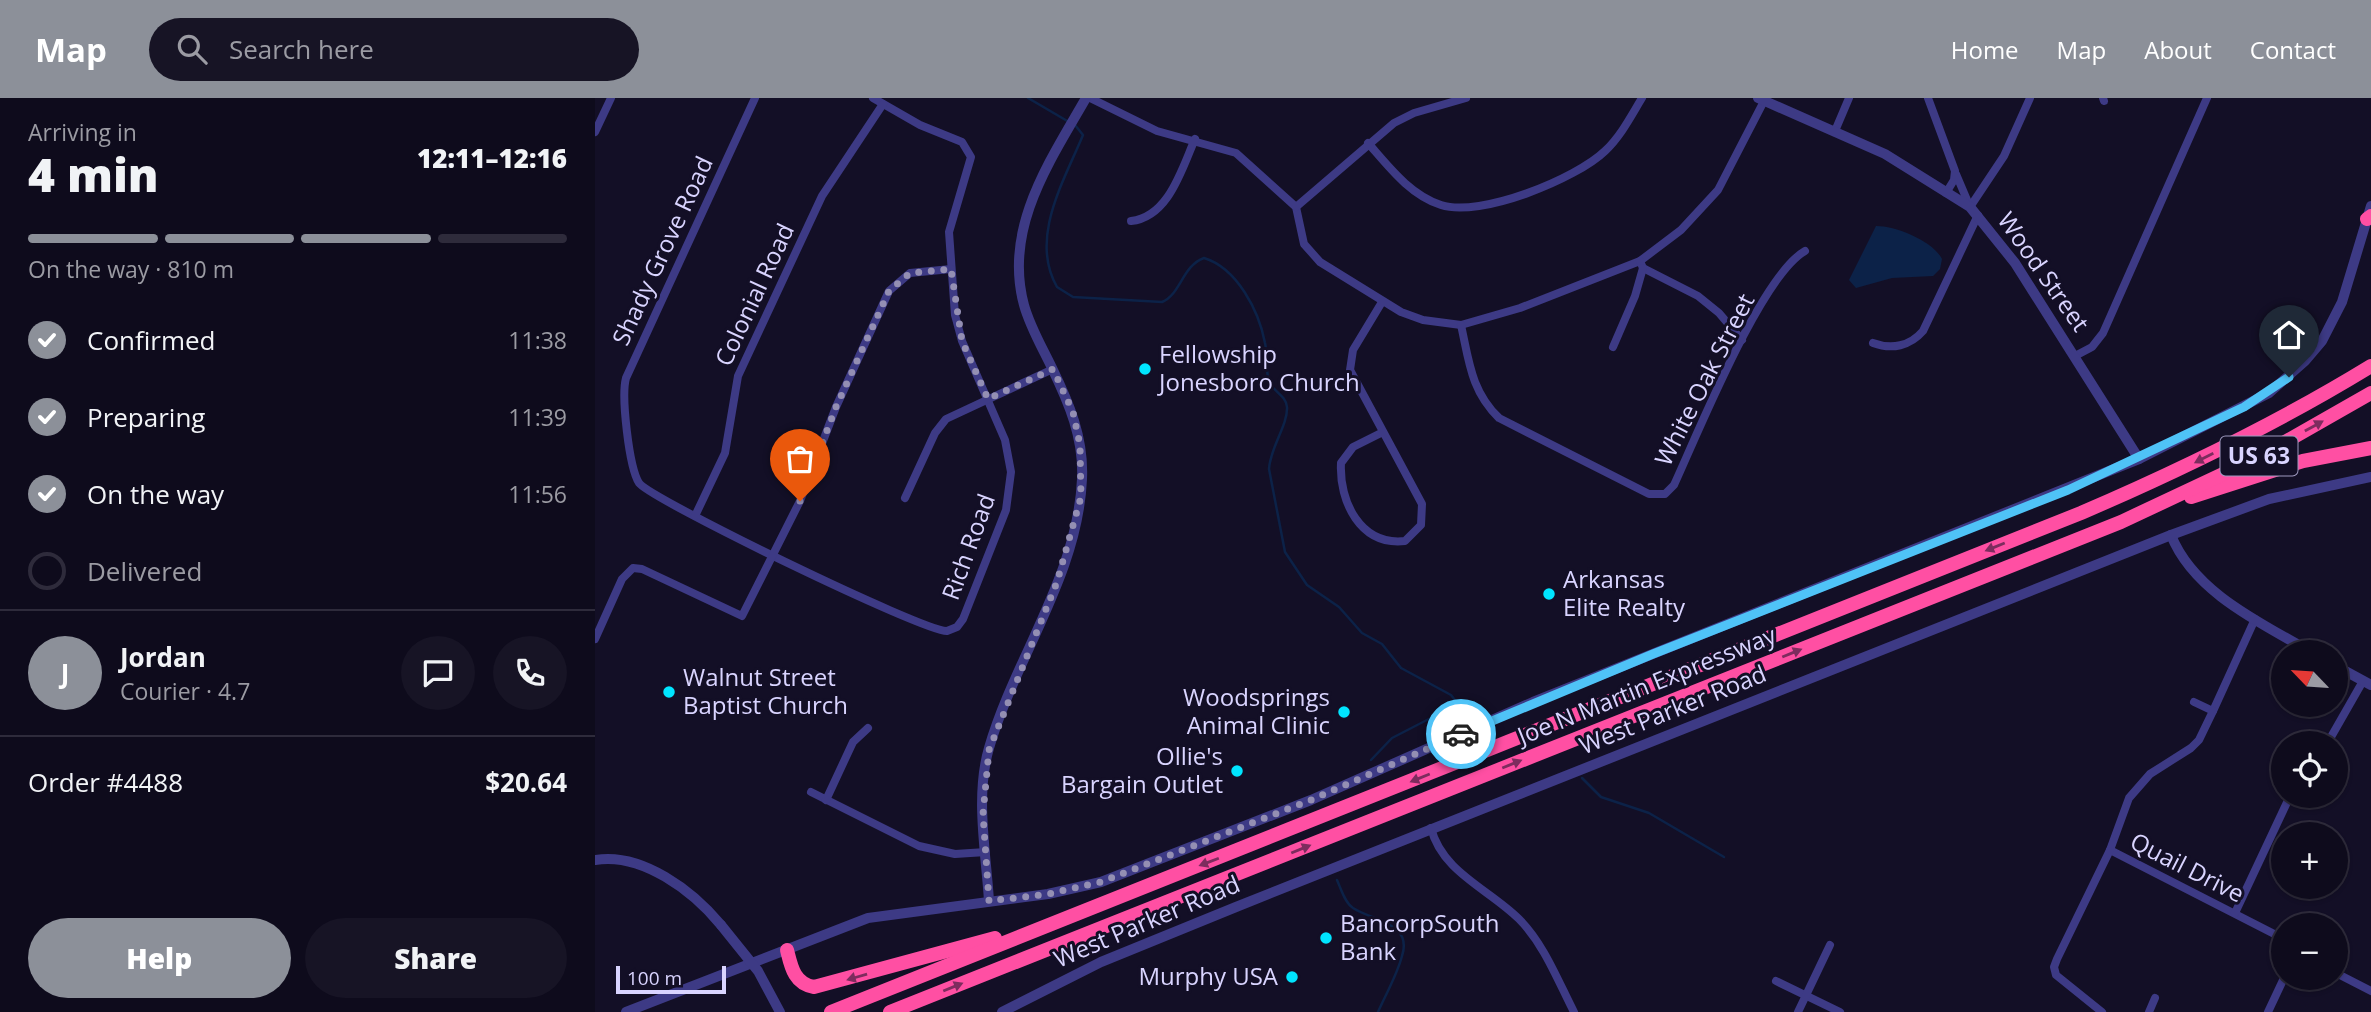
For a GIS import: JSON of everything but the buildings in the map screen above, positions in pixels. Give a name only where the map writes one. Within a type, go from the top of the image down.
[{"type":"highway","name":"Joe N Martin Expressway","points":[[831,1012],[2081,513],[2178,471],[2311,402],[2371,366]]},
{"type":"highway","name":"Joe N Martin Expressway","points":[[890,1012],[2143,512],[2257,458],[2371,393]]},
{"type":"highway","name":"US 63","points":[[2143,512],[2303,461],[2371,448]]},
{"type":"highway","points":[[787,950],[797,978],[808,987],[821,987],[1064,920]]},
{"type":"street","points":[[595,132],[611,98]]},
{"type":"street","name":"Shady Grove Road","points":[[695,516],[644,488],[634,466],[623,399],[626,378],[755,98]]},
{"type":"street","points":[[873,98],[883,104]]},
{"type":"street","points":[[1296,206],[1368,143],[1405,116],[1466,98]]},
{"type":"street","points":[[1368,143],[1395,175],[1429,200],[1456,208],[1481,208],[1576,172],[1596,160],[1616,140],[1642,98]]},
{"type":"street","points":[[1835,131],[1849,98]]},
{"type":"street","points":[[1928,98],[1955,171],[1974,211]]},
{"type":"street","points":[[1873,343],[1888,347],[1903,345],[1914,340],[1923,331],[1974,211],[2004,156],[2030,98]]},
{"type":"street","points":[[2075,355],[2092,347],[2103,333],[2207,98]]},
{"type":"street","points":[[989,901],[983,814],[989,750],[1057,582],[1081,497],[1080,445],[1073,412],[1028,317],[1019,277],[1025,213],[1040,178],[1086,101],[1157,131],[1195,139],[1236,153],[1296,206],[1304,244],[1310,253],[1336,273],[1382,302],[1423,320],[1461,324],[1507,313],[1641,265],[1681,230],[1719,190],[1761,99]]},
{"type":"street","name":"Wood Street","points":[[1761,99],[1885,154],[1974,211],[2015,263],[2139,459]]},
{"type":"street","name":"Rich Road","points":[[774,554],[893,612],[939,631],[952,629],[963,619],[1006,510],[1011,487],[1008,447],[962,341],[951,269],[950,225],[971,164],[969,152],[962,142],[920,125],[883,104]]},
{"type":"street","name":"Colonial Road","points":[[695,516],[725,453],[738,376],[822,196],[883,104]]},
{"type":"street","points":[[1132,221],[1152,214],[1163,203],[1195,139]]},
{"type":"street","points":[[1946,193],[1954,180],[1955,171]]},
{"type":"street","points":[[626,1012],[868,918],[1073,890],[1125,872],[1311,800],[1545,697],[2139,459],[2269,393],[2305,361],[2322,341],[2342,302],[2370,214]]},
{"type":"street","name":"White Oak Street","points":[[1461,324],[1471,379],[1487,406],[1499,418],[1649,494],[1665,494],[1674,485],[1742,340],[1787,265],[1805,251]]},
{"type":"street","points":[[1641,265],[1698,296],[1719,313],[1742,340]]},
{"type":"street","points":[[1613,347],[1635,296],[1641,265]]},
{"type":"street","points":[[595,639],[622,579],[633,568],[642,569],[741,615],[800,501],[836,407],[889,291],[910,273],[951,269]]},
{"type":"street","points":[[1381,433],[1353,447],[1341,463],[1347,507],[1362,527],[1385,539],[1405,541],[1421,525],[1422,504],[1381,433],[1350,370],[1350,359],[1382,302]]},
{"type":"street","points":[[905,498],[940,425],[953,415],[1053,369]]},
{"type":"street","name":"West Parker Road","points":[[1002,1012],[1101,962],[1431,828],[2171,536],[2269,499],[2371,477]]},
{"type":"street","points":[[695,516],[774,554]]},
{"type":"street","points":[[2171,536],[2185,562],[2195,572],[2255,619],[2291,640]]},
{"type":"street","points":[[2102,1012],[2056,975],[2054,967],[2110,850],[2127,802],[2138,784],[2191,748],[2213,710],[2255,619]]},
{"type":"street","points":[[2336,731],[2367,683],[2349,673]]},
{"type":"street","points":[[2194,702],[2213,710]]},
{"type":"street","points":[[825,800],[853,742],[868,728]]},
{"type":"street","points":[[811,792],[932,850],[955,854],[986,852]]},
{"type":"street","points":[[2235,913],[2284,808]]},
{"type":"street","points":[[1431,828],[1438,849],[1447,861],[1506,908],[1531,933],[1574,1012]]},
{"type":"street","name":"Quail Drive","points":[[2110,850],[2271,932]]},
{"type":"street","points":[[595,860],[617,858],[655,871],[700,904],[753,964],[780,1012]]},
{"type":"street","points":[[1798,1012],[1831,944]]},
{"type":"street","points":[[2348,979],[2371,991]]},
{"type":"street","points":[[1776,981],[1840,1012]]},
{"type":"street","points":[[2267,1012],[2278,990]]},
{"type":"street","points":[[2148,1012],[2155,998]]},
{"type":"water","points":[[1876,226],[1903,232],[1931,246],[1942,259],[1940,269],[1933,276],[1892,278],[1856,288],[1849,280]]},
{"type":"waterway","points":[[1028,98],[1069,122]]},
{"type":"waterway","points":[[1075,125],[1083,135],[1059,190],[1048,230],[1049,268],[1057,287],[1073,297],[1162,302],[1173,293],[1191,267],[1204,258],[1227,271],[1245,292],[1258,318],[1266,348],[1269,381],[1287,407],[1269,469],[1285,552],[1307,585],[1339,607],[1362,633],[1382,644],[1401,668],[1451,695],[1464,712]]},
{"type":"waterway","points":[[1371,760],[1392,738],[1458,704]]},
{"type":"waterway","points":[[1582,778],[1601,797],[1649,813],[1724,857]]},
{"type":"waterway","points":[[1337,880],[1350,906],[1389,924],[1402,936],[1404,945],[1400,963],[1378,1012]]},
{"type":"way so far","points":[[800,501],[836,407],[889,291],[910,273],[951,269],[955,315],[962,341],[988,399],[1053,369],[1073,412],[1083,476],[1081,497],[1076,523],[1057,582],[997,724],[989,750],[983,814],[989,901],[1073,890],[1101,882],[1311,800],[1461,734]]},
{"type":"place","name":"Fellowship Jonesboro Church","points":[[1145,369]]},
{"type":"place","name":"Arkansas Elite Realty","points":[[1549,594]]},
{"type":"place","name":"Walnut Street Baptist Church","points":[[669,692]]},
{"type":"place","name":"Woodsprings Animal Clinic","points":[[1344,712]]},
{"type":"place","name":"Ollie's Bargain Outlet","points":[[1237,771]]},
{"type":"place","name":"BancorpSouth Bank","points":[[1326,938]]},
{"type":"place","name":"Murphy USA","points":[[1292,977]]},
{"type":"route","points":[[1461,734],[1653,654],[2068,490],[2139,459],[2244,407],[2269,393],[2289,377]]}]
